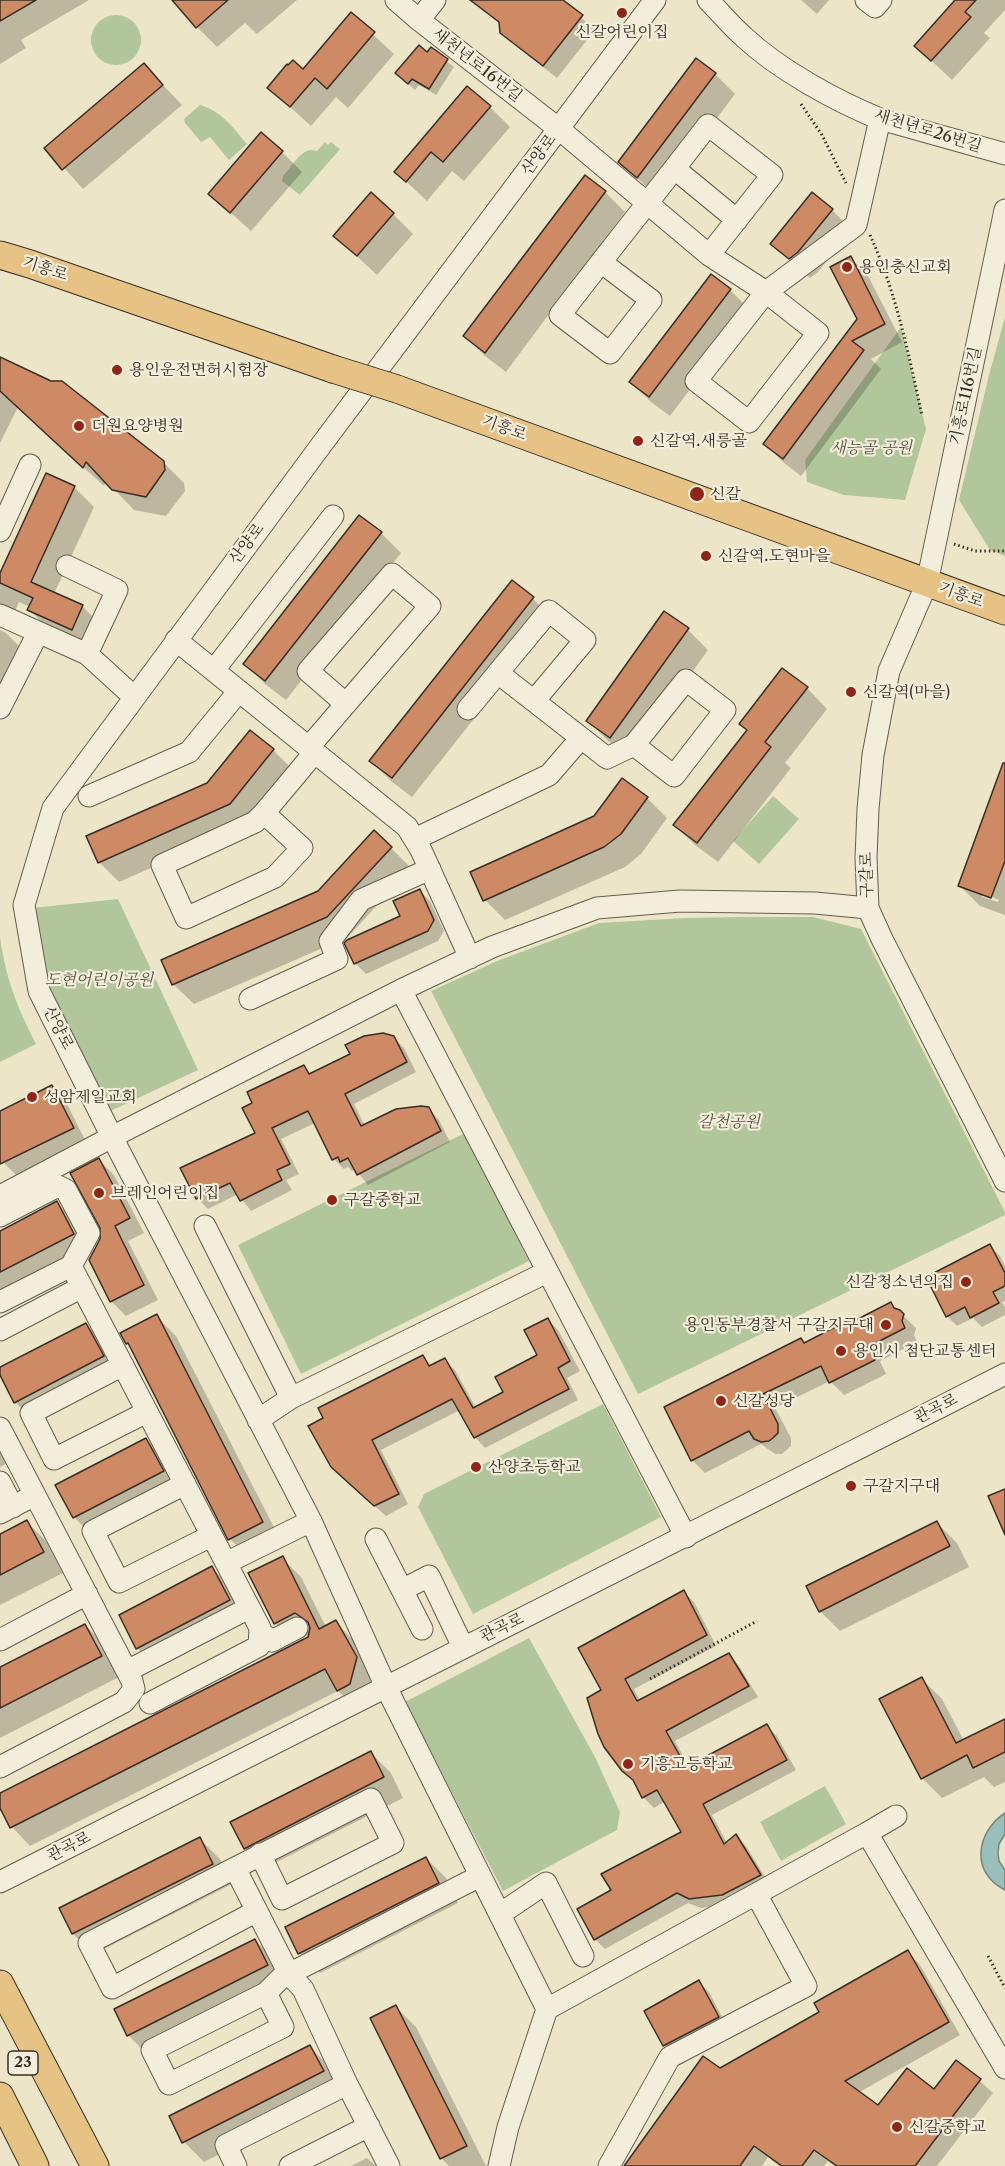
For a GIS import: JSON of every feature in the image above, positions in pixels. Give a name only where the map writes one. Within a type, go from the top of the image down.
[{"type":"main road","points":[[0,247],[30,264]]},
{"type":"main road","name":"기흥로","points":[[0,255],[397,389],[1005,611]]},
{"type":"main road","points":[[0,265],[30,264]]},
{"type":"main road","points":[[0,1984],[95,2166]]},
{"type":"main road","name":"23","points":[[0,2017],[76,2166]]},
{"type":"main road","name":"23","points":[[0,2096],[35,2166]]},
{"type":"street","name":"새천년로16번길","points":[[396,0],[418,20],[559,129],[709,255],[766,292],[818,333],[749,422],[696,381],[766,292]]},
{"type":"street","points":[[418,20],[435,0]]},
{"type":"street","name":"산양로","points":[[547,2008],[386,1687],[311,1521],[39,991],[24,905],[53,808],[176,640],[656,0]]},
{"type":"street","name":"새천년로26번길","points":[[708,0],[744,38],[801,79],[880,119],[1005,154]]},
{"type":"street","points":[[866,0],[875,7],[881,0]]},
{"type":"street","points":[[766,292],[856,225],[880,119]]},
{"type":"street","points":[[601,262],[708,125],[772,175],[709,255]]},
{"type":"street","points":[[675,169],[737,220]]},
{"type":"street","name":"기흥로116번길","points":[[927,583],[1005,210]]},
{"type":"street","points":[[0,531],[30,465]]},
{"type":"street","points":[[214,670],[333,516]]},
{"type":"street","points":[[67,566],[117,590],[87,654]]},
{"type":"street","points":[[264,813],[302,848],[275,877],[186,918],[162,865],[255,822],[346,704],[430,606],[392,574],[308,672],[346,704]]},
{"type":"street","name":"구갈로","points":[[927,583],[889,671],[873,755],[866,858],[868,908],[1005,1180]]},
{"type":"street","points":[[468,709],[549,611],[585,640],[534,701]]},
{"type":"street","points":[[0,615],[87,654],[134,697]]},
{"type":"street","points":[[0,708],[38,633]]},
{"type":"street","points":[[176,640],[407,827],[430,869],[470,957]]},
{"type":"street","points":[[498,673],[607,758],[634,746],[686,680],[725,710],[674,776],[634,746]]},
{"type":"street","points":[[89,796],[189,752],[239,691]]},
{"type":"street","points":[[415,839],[549,774],[581,738]]},
{"type":"street","points":[[250,999],[337,959],[330,941],[361,900],[430,869]]},
{"type":"street","points":[[0,1196],[401,990],[492,946],[597,908],[680,901],[815,903],[868,908]]},
{"type":"street","points":[[401,990],[686,1537]]},
{"type":"street","points":[[0,1216],[58,1186],[66,1190],[89,1233],[71,1266],[0,1302]]},
{"type":"street","points":[[205,1226],[291,1398]]},
{"type":"street","points":[[71,1266],[260,1628],[259,1646],[150,1703]]},
{"type":"street","points":[[258,1420],[291,1398],[548,1272]]},
{"type":"street","points":[[0,1330],[82,1287]]},
{"type":"street","points":[[123,1365],[31,1413],[54,1460],[147,1412]]},
{"type":"street","name":"관곡로","points":[[0,1882],[1005,1374]]},
{"type":"street","points":[[0,1428],[127,1671],[134,1689],[124,1702],[0,1767]]},
{"type":"street","points":[[0,1482],[6,1510],[35,1495]]},
{"type":"street","points":[[185,1484],[93,1531],[120,1582],[211,1536]]},
{"type":"street","points":[[226,1563],[311,1521]]},
{"type":"street","points":[[376,1539],[422,1629]]},
{"type":"street","points":[[402,1590],[429,1576],[463,1647]]},
{"type":"street","points":[[0,1640],[87,1594]]},
{"type":"street","points":[[127,1671],[249,1608]]},
{"type":"street","points":[[260,1632],[272,1641],[297,1628]]},
{"type":"street","points":[[257,1911],[112,1988],[89,1943],[260,1854],[371,1799],[393,1843],[282,1899],[260,1854]]},
{"type":"street","points":[[499,2166],[508,2127],[547,2008],[896,1816]]},
{"type":"street","points":[[867,1833],[1005,2068]]},
{"type":"street","points":[[235,1868],[289,1974],[303,1989],[347,2084],[389,2166]]},
{"type":"street","points":[[266,1993],[283,2027],[169,2084],[152,2050],[266,1993],[281,1978],[480,1876]]},
{"type":"street","points":[[500,1914],[546,1883],[583,1956]]},
{"type":"street","points":[[609,2166],[670,2057],[806,1986],[756,1894]]},
{"type":"street","points":[[236,2166],[226,2145],[347,2084]]},
{"type":"street","points":[[290,2166],[369,2127]]},
{"type":"path","points":[[801,104],[822,135],[875,247],[895,301],[922,416]]},
{"type":"path","points":[[936,538],[975,550],[1005,551]]},
{"type":"path","points":[[650,1679],[757,1622]]},
{"type":"path","points":[[988,1956],[1005,1989]]},
{"type":"green space","points":[[111,15],[121,15],[134,22],[141,35],[141,45],[134,58],[121,65],[111,65],[102,61],[95,54],[91,45],[91,35],[95,26],[102,19]]},
{"type":"green space","points":[[200,105],[215,111],[247,144],[229,160],[210,137],[201,142],[185,123],[184,119]]},
{"type":"green space","points":[[325,142],[328,145],[331,142],[340,149],[300,195],[282,181],[283,176],[302,154],[312,150],[317,151]]},
{"type":"green space","points":[[1005,317],[1005,556],[990,550],[959,500]]},
{"type":"green space","name":"새능골 공원","points":[[901,327],[926,429],[905,500],[844,495],[807,482],[805,460]]},
{"type":"green space","points":[[773,796],[799,819],[759,864],[733,841]]},
{"type":"green space","name":"도현어린이공원","points":[[118,899],[198,1070],[106,1113],[45,986],[32,908]]},
{"type":"green space","name":"갈천공원","points":[[741,917],[813,917],[861,929],[1005,1215],[638,1394],[431,991],[497,961],[599,923]]},
{"type":"green space","points":[[0,937],[5,967],[13,992],[36,1044],[0,1062]]},
{"type":"green space","points":[[465,1133],[529,1261],[301,1374],[238,1245]]},
{"type":"green space","points":[[603,1404],[661,1517],[473,1614],[418,1507],[424,1494]]},
{"type":"green space","points":[[529,1638],[595,1757],[620,1812],[617,1830],[503,1891],[405,1702]]},
{"type":"green space","points":[[825,1786],[846,1824],[781,1861],[760,1822]]},
{"type":"water","points":[[1005,1813],[1005,1834],[999,1844],[998,1853],[999,1861],[1005,1870],[1005,1890],[994,1883],[986,1873],[981,1852],[988,1831]]},
{"type":"building","points":[[0,0],[36,0],[0,21]]},
{"type":"building","points":[[172,0],[228,0],[196,28]]},
{"type":"building","points":[[470,0],[563,0],[583,15],[543,66],[500,33],[499,22]]},
{"type":"building","points":[[955,0],[976,0],[965,12],[971,17],[931,61],[914,46]]},
{"type":"building","points":[[351,12],[375,32],[327,89],[315,78],[290,107],[267,88],[293,60],[303,69]]},
{"type":"building","points":[[419,45],[427,52],[431,47],[448,59],[429,89],[412,79],[408,84],[395,73]]},
{"type":"building","points":[[696,58],[716,73],[637,178],[618,162]]},
{"type":"building","points":[[144,63],[163,85],[62,170],[44,148]]},
{"type":"building","points":[[467,86],[491,106],[443,162],[431,152],[406,182],[394,172]]},
{"type":"building","points":[[261,132],[283,151],[230,213],[208,194]]},
{"type":"building","points":[[585,175],[606,191],[485,353],[463,336]]},
{"type":"building","points":[[371,192],[394,213],[357,256],[333,236]]},
{"type":"building","points":[[812,192],[833,209],[798,252],[789,259],[770,244]]},
{"type":"building","points":[[851,256],[885,324],[852,341],[864,350],[783,459],[763,444],[857,319],[830,267]]},
{"type":"building","points":[[711,274],[731,289],[649,397],[629,382]]},
{"type":"building","name":"더원요양병원","points":[[0,357],[51,381],[62,381],[164,461],[165,470],[146,497],[112,490],[86,462],[83,468],[0,391]]},
{"type":"building","points":[[46,473],[75,486],[31,582],[83,605],[72,630],[27,610],[33,598],[0,583],[0,573]]},
{"type":"building","points":[[359,515],[382,532],[265,681],[243,664]]},
{"type":"building","points":[[512,580],[534,597],[392,778],[369,761]]},
{"type":"building","points":[[664,611],[689,628],[610,738],[586,721]]},
{"type":"building","points":[[782,668],[808,687],[765,742],[771,747],[697,843],[673,825],[747,730],[739,724]]},
{"type":"building","points":[[250,730],[274,749],[230,804],[98,863],[86,836],[207,783]]},
{"type":"building","points":[[1003,763],[1005,763],[1005,861],[991,898],[958,886]]},
{"type":"building","points":[[622,778],[648,797],[621,834],[604,847],[483,901],[470,872],[594,816]]},
{"type":"building","points":[[374,830],[392,847],[327,917],[172,985],[161,960],[318,891]]},
{"type":"building","points":[[420,889],[434,920],[428,931],[354,964],[344,943],[400,916],[393,901]]},
{"type":"building","points":[[383,1033],[394,1036],[407,1062],[345,1094],[361,1126],[396,1109],[421,1106],[429,1107],[441,1131],[357,1175],[348,1158],[340,1162],[338,1157],[332,1160],[308,1111],[272,1128],[290,1164],[277,1170],[282,1180],[240,1201],[230,1183],[196,1199],[180,1168],[255,1133],[242,1108],[252,1103],[247,1092],[304,1065],[309,1074],[350,1054],[345,1045],[364,1036]]},
{"type":"building","points":[[52,1085],[74,1128],[0,1164],[0,1111]]},
{"type":"building","points":[[99,1158],[130,1218],[115,1226],[144,1285],[110,1302],[89,1260],[100,1239],[100,1228],[70,1173]]},
{"type":"building","points":[[57,1201],[74,1234],[0,1272],[0,1231]]},
{"type":"building","name":"신갈청소년의집","points":[[990,1244],[1005,1273],[1005,1286],[993,1292],[999,1303],[970,1318],[965,1307],[946,1317],[926,1277]]},
{"type":"building","name":"신갈성당","points":[[891,1302],[894,1308],[904,1314],[902,1321],[905,1328],[868,1347],[875,1360],[829,1383],[821,1366],[763,1394],[778,1424],[778,1433],[773,1438],[761,1442],[754,1439],[749,1431],[691,1461],[664,1407],[801,1338],[804,1343]]},
{"type":"building","points":[[157,1314],[263,1522],[228,1540],[128,1343],[126,1344],[120,1333]]},
{"type":"building","points":[[548,1318],[570,1361],[558,1368],[569,1389],[474,1438],[452,1399],[372,1440],[399,1494],[374,1506],[331,1467],[308,1426],[323,1418],[318,1408],[423,1355],[429,1366],[445,1358],[473,1408],[503,1392],[495,1377],[537,1355],[524,1330]]},
{"type":"building","points":[[86,1323],[104,1356],[14,1403],[0,1375],[0,1367]]},
{"type":"building","points":[[146,1438],[164,1471],[73,1518],[55,1485]]},
{"type":"building","points":[[1005,1489],[1005,1535],[988,1496]]},
{"type":"building","points":[[27,1520],[44,1552],[0,1575],[0,1534]]},
{"type":"building","points":[[937,1521],[950,1546],[819,1612],[806,1586]]},
{"type":"building","points":[[283,1556],[319,1629],[336,1620],[357,1657],[350,1684],[337,1691],[325,1669],[10,1828],[0,1808],[0,1793],[308,1637],[310,1628],[308,1622],[295,1613],[274,1624],[248,1573]]},
{"type":"building","points":[[212,1566],[230,1600],[136,1649],[119,1615]]},
{"type":"building","points":[[684,1590],[707,1635],[625,1679],[637,1701],[729,1653],[749,1686],[666,1731],[686,1767],[767,1724],[787,1760],[703,1804],[724,1844],[736,1834],[761,1875],[722,1895],[689,1899],[677,1893],[594,1940],[577,1909],[611,1890],[601,1874],[681,1832],[657,1790],[642,1798],[633,1780],[622,1771],[604,1747],[587,1698],[601,1690],[578,1648]]},
{"type":"building","points":[[85,1624],[102,1656],[0,1708],[0,1667]]},
{"type":"building","points":[[922,1677],[956,1743],[1005,1719],[1005,1752],[973,1768],[967,1755],[921,1779],[879,1699]]},
{"type":"building","points":[[371,1751],[384,1777],[244,1849],[230,1822]]},
{"type":"building","points":[[200,1837],[213,1864],[72,1934],[59,1908]]},
{"type":"building","points":[[426,1857],[439,1883],[298,1954],[285,1927]]},
{"type":"building","points":[[255,1939],[268,1965],[127,2036],[114,2009]]},
{"type":"building","points":[[908,1950],[949,2022],[845,2081],[878,2105],[907,2068],[934,2089],[956,2060],[981,2079],[915,2166],[837,2166],[814,2150],[802,2166],[782,2166],[754,2146],[740,2166],[624,2166],[703,2056],[720,2068],[819,2012],[814,2003]]},
{"type":"building","points":[[699,1980],[719,2017],[663,2046],[644,2011]]},
{"type":"building","points":[[396,2005],[467,2146],[440,2159],[370,2018]]},
{"type":"building","points":[[310,2045],[324,2071],[182,2143],[169,2116]]},
{"type":"place","name":"신갈어린이집","points":[[622,13]]},
{"type":"place","name":"용인충신교회","points":[[847,267]]},
{"type":"place","name":"용인운전면허시험장","points":[[117,370]]},
{"type":"place","name":"더원요양병원","points":[[79,426]]},
{"type":"place","name":"신갈역.새릉골","points":[[638,441]]},
{"type":"place","name":"신갈","points":[[697,494]]},
{"type":"place","name":"신갈역.도현마을","points":[[706,556]]},
{"type":"place","name":"신갈역(마을)","points":[[851,692]]},
{"type":"place","name":"성암제일교회","points":[[32,1097]]},
{"type":"place","name":"브레인어린이집","points":[[99,1193]]},
{"type":"place","name":"구갈중학교","points":[[332,1200]]},
{"type":"place","name":"신갈청소년의집","points":[[966,1282]]},
{"type":"place","name":"용인동부경찰서 구갈지구대","points":[[886,1325]]},
{"type":"place","name":"용인시 첨단교통센터","points":[[841,1351]]},
{"type":"place","name":"신갈성당","points":[[721,1401]]},
{"type":"place","name":"산양초등학교","points":[[476,1467]]},
{"type":"place","name":"구갈지구대","points":[[851,1486]]},
{"type":"place","name":"기흥고등학교","points":[[628,1764]]},
{"type":"place","name":"신갈중학교","points":[[897,2127]]}]
